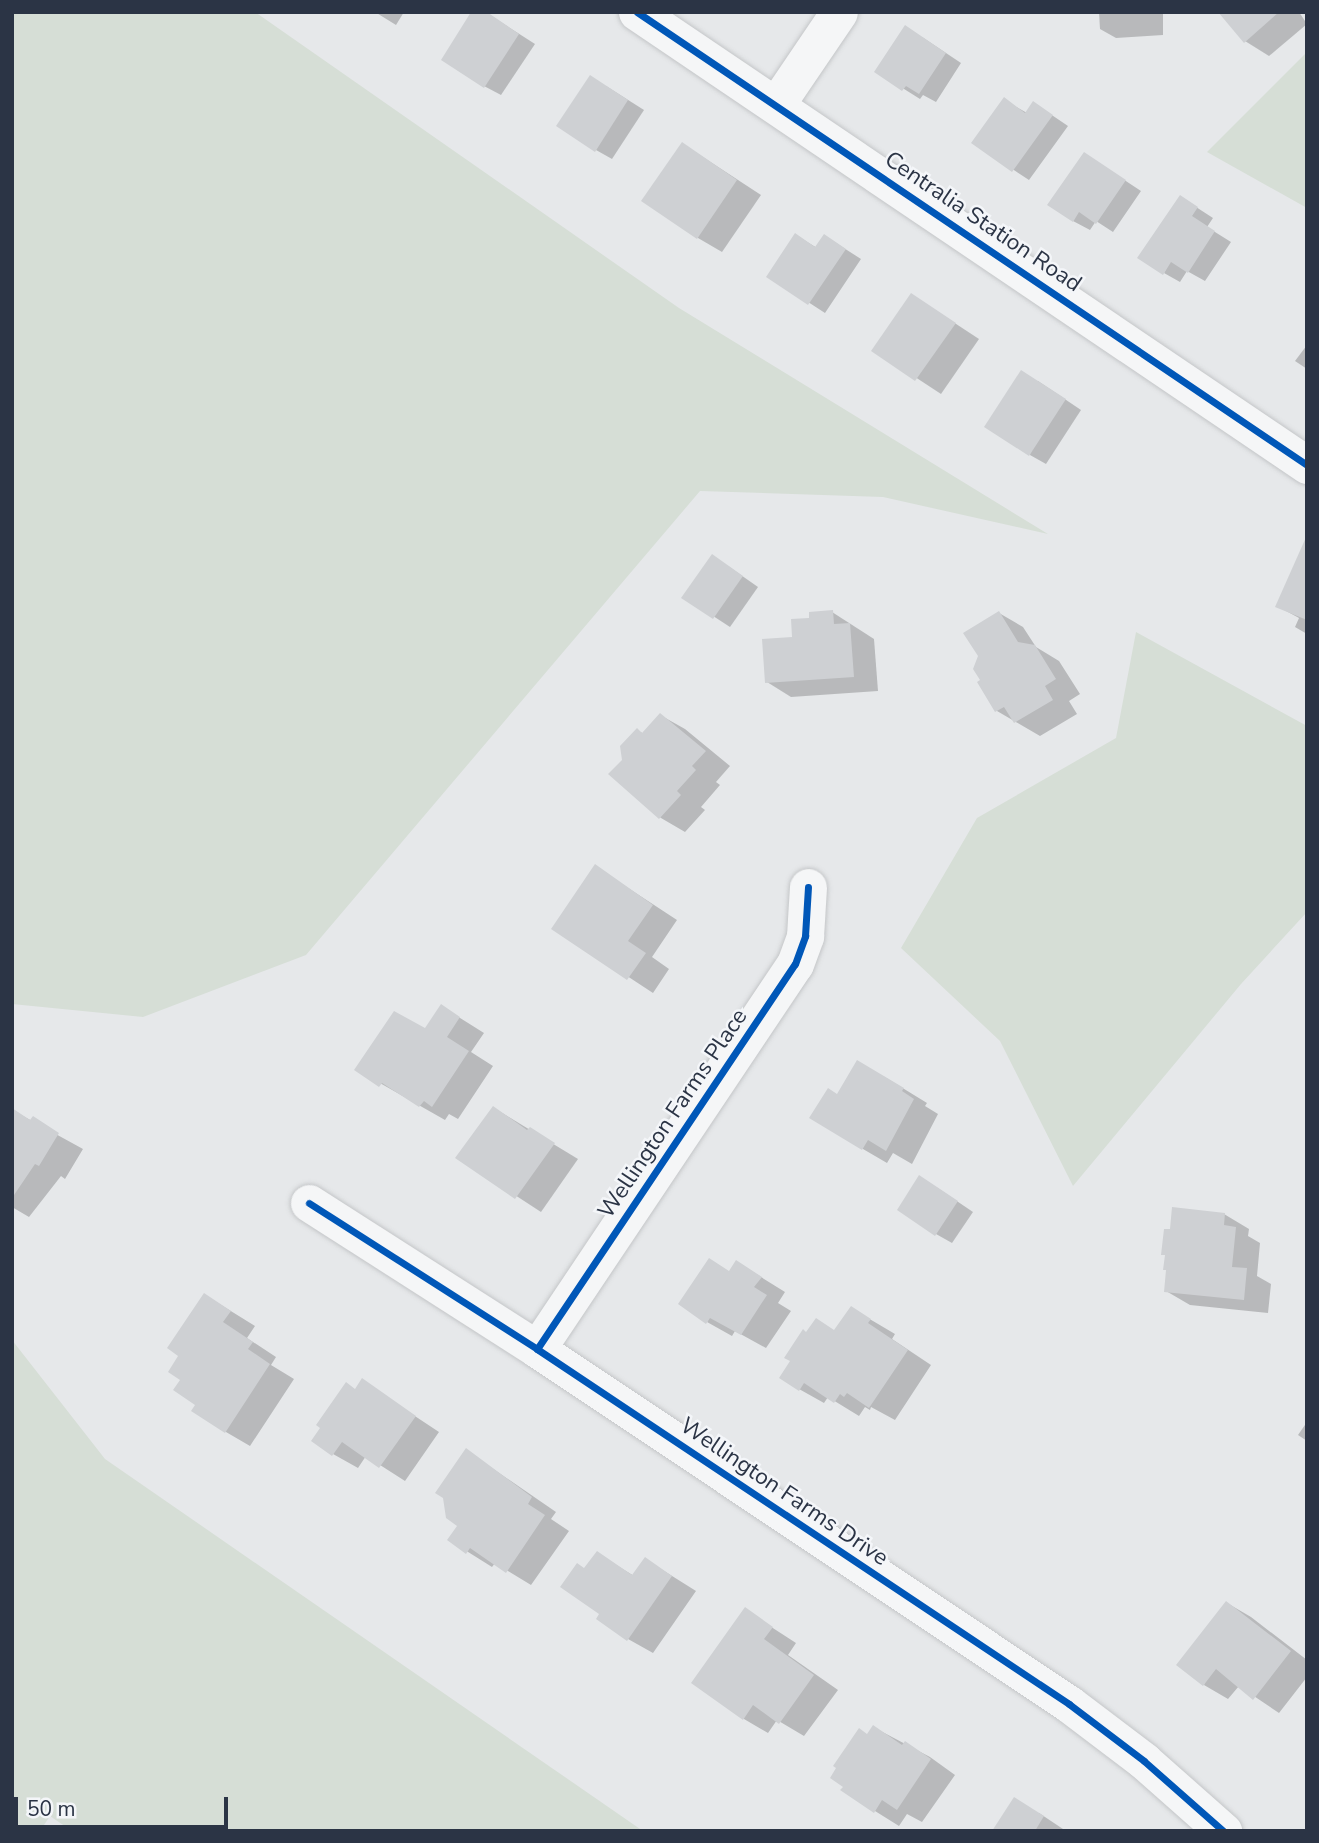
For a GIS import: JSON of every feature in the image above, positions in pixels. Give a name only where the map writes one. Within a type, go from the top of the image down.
[{"type":"street","name":"Centralia Station Road","points":[[637,12],[1307,465]]},
{"type":"street","points":[[776,105],[839,12]]},
{"type":"street","name":"Wellington Farms Place","points":[[537,1349],[795,964],[805,936],[808,887]]},
{"type":"street","name":"Wellington Farms Drive","points":[[309,1203],[537,1349],[1069,1704],[1144,1761],[1223,1831]]},
{"type":"shaded area","points":[[12,12],[255,12],[679,308],[1048,534],[883,497],[700,491],[306,955],[143,1017],[12,1004]]},
{"type":"shaded area","points":[[1307,52],[1307,208],[1207,152]]},
{"type":"shaded area","points":[[1136,632],[1307,726],[1307,912],[1241,984],[1073,1186],[1000,1041],[901,948],[977,818],[1116,738]]},
{"type":"shaded area","points":[[12,1340],[105,1459],[643,1831],[72,1831],[50,1816],[40,1831],[12,1831]]},
{"type":"building","points":[[471,12],[487,12],[519,34],[484,88],[441,60]]},
{"type":"building","points":[[1218,12],[1279,12],[1244,43]]},
{"type":"building","points":[[905,25],[946,53],[919,94],[906,86],[902,91],[874,72]]},
{"type":"building","points":[[590,75],[628,100],[595,152],[556,126]]},
{"type":"building","points":[[1004,97],[1025,113],[1033,101],[1053,115],[1012,172],[971,143]]},
{"type":"building","points":[[682,142],[737,180],[697,239],[641,201]]},
{"type":"building","points":[[1084,152],[1126,180],[1096,224],[1079,212],[1073,222],[1047,205]]},
{"type":"building","points":[[1180,195],[1198,207],[1192,216],[1215,231],[1188,273],[1171,262],[1163,275],[1137,258]]},
{"type":"building","points":[[795,233],[815,247],[824,234],[846,249],[808,305],[766,277]]},
{"type":"building","points":[[911,293],[956,323],[915,381],[871,351]]},
{"type":"building","points":[[1021,370],[1066,399],[1029,456],[984,427]]},
{"type":"building","points":[[1307,535],[1307,620],[1275,607]]},
{"type":"building","points":[[712,554],[743,576],[713,619],[681,598]]},
{"type":"building","points":[[833,610],[834,624],[850,623],[854,677],[765,683],[762,639],[792,637],[791,619],[809,618],[809,612]]},
{"type":"building","points":[[999,611],[1018,642],[1035,645],[1056,679],[1045,686],[1053,700],[1014,723],[1004,707],[995,712],[977,682],[980,680],[973,669],[978,656],[963,633]]},
{"type":"building","points":[[660,713],[706,751],[692,766],[696,770],[677,791],[681,795],[659,819],[608,774],[622,760],[620,746],[637,728],[642,733]]},
{"type":"building","points":[[595,864],[653,905],[628,941],[646,953],[627,980],[551,929]]},
{"type":"building","points":[[441,1004],[460,1017],[447,1037],[469,1051],[432,1107],[424,1101],[419,1107],[382,1083],[379,1087],[354,1070],[394,1011],[425,1028]]},
{"type":"building","points":[[857,1060],[904,1088],[902,1091],[914,1099],[886,1151],[868,1140],[862,1150],[809,1118],[828,1088],[837,1094]]},
{"type":"building","points":[[493,1106],[527,1130],[530,1127],[555,1143],[515,1199],[455,1158]]},
{"type":"building","points":[[12,1108],[30,1120],[33,1116],[59,1133],[39,1166],[35,1164],[12,1198]]},
{"type":"building","points":[[919,1175],[958,1201],[935,1236],[897,1210]]},
{"type":"building","points":[[1172,1207],[1225,1213],[1224,1225],[1236,1227],[1232,1267],[1247,1268],[1244,1300],[1164,1292],[1165,1255],[1161,1255],[1164,1229],[1170,1229]]},
{"type":"building","points":[[709,1258],[729,1271],[736,1260],[762,1277],[754,1287],[767,1295],[741,1335],[710,1318],[706,1324],[678,1304]]},
{"type":"building","points":[[204,1293],[231,1311],[223,1322],[253,1342],[248,1349],[270,1364],[225,1433],[191,1411],[195,1405],[173,1390],[180,1380],[168,1372],[178,1356],[167,1348]]},
{"type":"building","points":[[851,1306],[871,1319],[868,1323],[908,1350],[869,1408],[847,1393],[844,1397],[840,1394],[834,1403],[804,1383],[799,1391],[779,1378],[790,1361],[784,1358],[803,1329],[806,1332],[816,1318],[834,1330]]},
{"type":"building","points":[[362,1378],[416,1416],[379,1468],[342,1442],[332,1456],[311,1441],[320,1428],[316,1425],[346,1382],[355,1389]]},
{"type":"building","points":[[466,1448],[532,1497],[528,1504],[545,1515],[506,1573],[470,1548],[466,1554],[447,1540],[457,1526],[446,1518],[443,1498],[435,1493]]},
{"type":"building","points":[[597,1551],[632,1575],[645,1557],[672,1576],[627,1641],[596,1619],[599,1614],[560,1587],[577,1563],[584,1568]]},
{"type":"building","points":[[1226,1601],[1291,1651],[1253,1700],[1216,1669],[1203,1686],[1176,1665]]},
{"type":"building","points":[[745,1607],[773,1627],[764,1639],[814,1675],[779,1724],[753,1705],[743,1720],[691,1683]]},
{"type":"building","points":[[873,1725],[902,1745],[905,1741],[931,1759],[897,1810],[882,1800],[874,1813],[840,1790],[843,1787],[830,1778],[836,1768],[833,1766],[859,1728],[867,1734]]},
{"type":"building","points":[[1014,1797],[1044,1816],[1035,1831],[992,1831]]},
{"type":"cycle path","points":[[637,12],[1307,465]]},
{"type":"cycle path","points":[[537,1349],[795,964],[805,936],[808,887]]},
{"type":"cycle path","points":[[309,1203],[537,1349],[1069,1704],[1144,1761],[1223,1831]]}]
